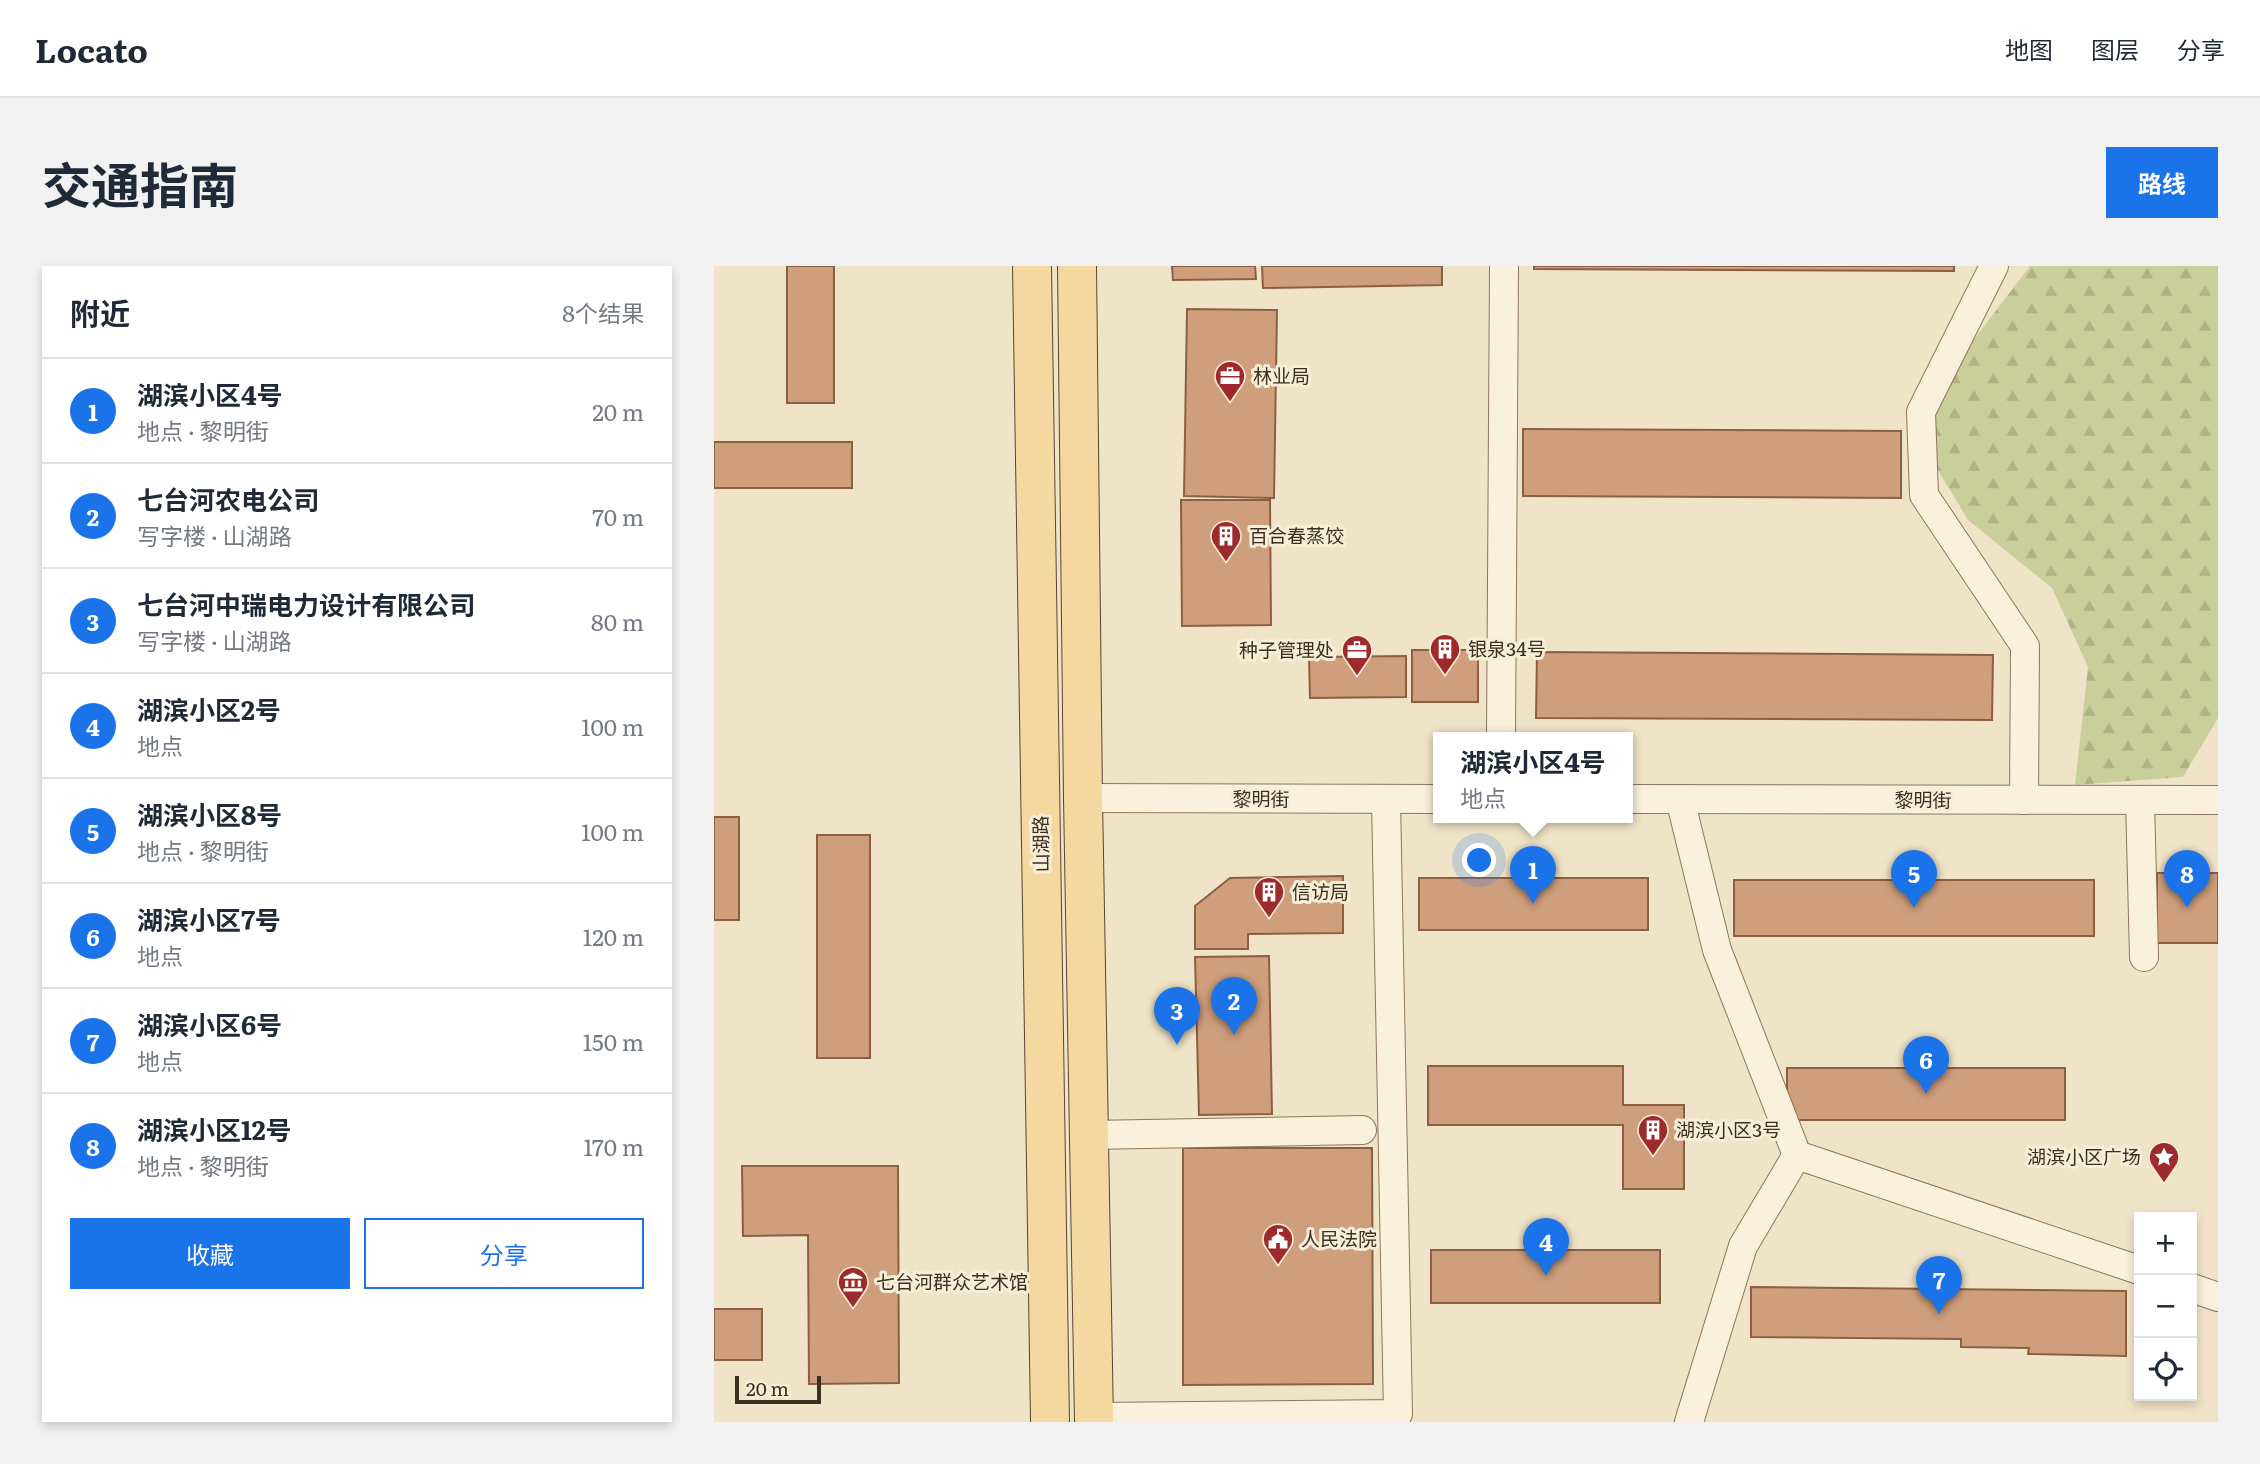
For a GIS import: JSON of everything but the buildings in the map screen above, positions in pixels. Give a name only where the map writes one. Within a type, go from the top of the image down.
[{"type":"main road","name":"山湖路","points":[[1032,266],[1051,1422]]},
{"type":"main road","points":[[1077,266],[1094,1419]]},
{"type":"street","points":[[1501,732],[1504,266]]},
{"type":"street","points":[[1994,266],[1921,412],[1924,495],[2025,646],[2024,800]]},
{"type":"street","name":"黎明街","points":[[1083,798],[1433,799]]},
{"type":"street","points":[[1094,1419],[1398,1414],[1386,799]]},
{"type":"street","name":"黎明街","points":[[1633,799],[2218,800]]},
{"type":"street","points":[[1680,799],[1717,950],[1797,1155]]},
{"type":"street","points":[[2140,800],[2144,957]]},
{"type":"street","points":[[1089,1135],[1362,1130]]},
{"type":"street","points":[[1797,1155],[2134,1268]]},
{"type":"street","points":[[1689,1422],[1743,1246],[1797,1155]]},
{"type":"street","points":[[2197,1290],[2218,1297]]},
{"type":"green space","points":[[2030,266],[2218,266],[2218,718],[2183,777],[2075,785],[2088,667],[2052,588],[1968,520],[1936,467],[1928,431],[1959,359]]},
{"type":"place","name":"林业局","points":[[1230,403]]},
{"type":"place","name":"百合春蒸饺","points":[[1226,563]]},
{"type":"place","name":"银泉34号","points":[[1445,676]]},
{"type":"place","name":"种子管理处","points":[[1357,677]]},
{"type":"place","name":"湖滨小区4号","points":[[1533,904]]},
{"type":"place","name":"湖滨小区8号","points":[[1914,908]]},
{"type":"place","name":"湖滨小区12号","points":[[2187,908]]},
{"type":"place","name":"信访局","points":[[1269,919]]},
{"type":"place","name":"七台河农电公司","points":[[1234,1035]]},
{"type":"place","name":"七台河中瑞电力设计有限公司","points":[[1177,1045]]},
{"type":"place","name":"湖滨小区7号","points":[[1926,1094]]},
{"type":"place","name":"湖滨小区3号","points":[[1653,1157]]},
{"type":"place","name":"湖滨小区广场","points":[[2164,1184]]},
{"type":"place","name":"人民法院","points":[[1278,1266]]},
{"type":"place","name":"湖滨小区2号","points":[[1546,1276]]},
{"type":"place","name":"七台河群众艺术馆","points":[[853,1309]]},
{"type":"place","name":"湖滨小区6号","points":[[1939,1314]]}]
